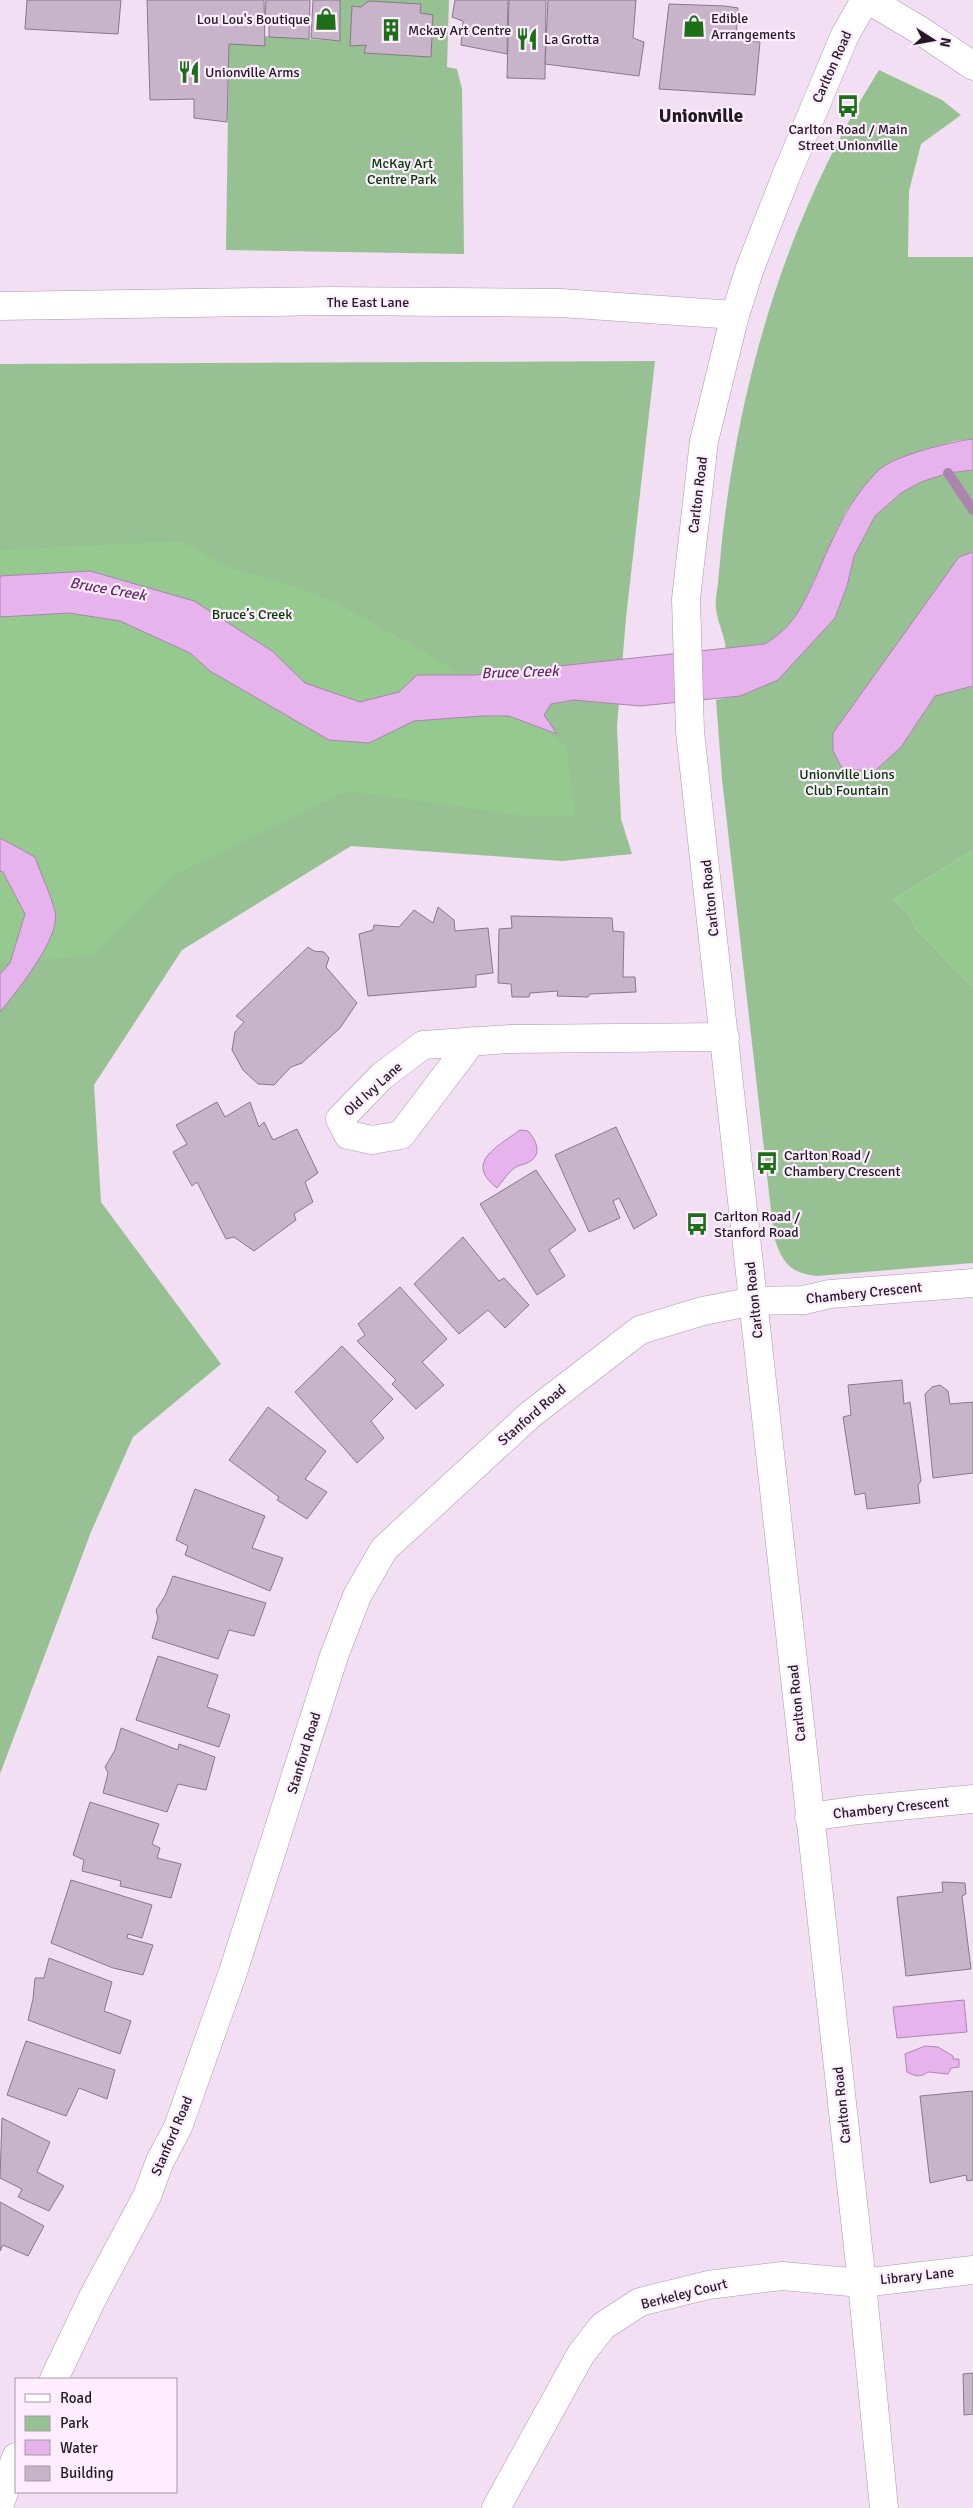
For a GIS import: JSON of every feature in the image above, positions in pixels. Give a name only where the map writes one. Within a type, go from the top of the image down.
[{"type":"street","name":"Carlton Road","points":[[865,0],[845,35],[786,176],[735,315],[704,441],[686,598],[690,732],[754,1301],[809,1818],[862,2282],[884,2508]]},
{"type":"street","points":[[869,0],[921,31],[973,66]]},
{"type":"street","name":"The East Lane","points":[[0,306],[330,301],[561,303],[735,315]]},
{"type":"street","name":"Old Ivy Lane","points":[[472,1041],[401,1135],[372,1140],[348,1135],[340,1119],[382,1076],[423,1046],[472,1041],[510,1039],[725,1037]]},
{"type":"street","name":"Chambery Crescent","points":[[754,1301],[804,1300],[830,1294],[973,1283]]},
{"type":"street","name":"Stanford Road","points":[[54,2378],[93,2297],[148,2196],[160,2161],[178,2127],[233,1972],[334,1656],[357,1596],[384,1549],[531,1414],[589,1367],[640,1330],[703,1311],[754,1301]]},
{"type":"street","name":"Chambery Crescent","points":[[809,1818],[859,1810],[879,1810],[973,1800]]},
{"type":"street","name":"Library Lane","points":[[862,2282],[973,2270]]},
{"type":"street","name":"Berkeley Court","points":[[496,2508],[581,2354],[603,2326],[640,2302],[708,2285],[782,2276],[862,2282]]},
{"type":"street","points":[[0,2504],[15,2460]]},
{"type":"green space","name":"McKay Art Centre Park","points":[[340,0],[449,0],[447,67],[457,69],[462,89],[464,254],[226,250],[229,44],[264,36],[340,41]]},
{"type":"green space","points":[[879,70],[942,100],[961,115],[921,144],[909,191],[908,257],[973,257],[973,439],[955,441],[923,450],[881,468],[846,511],[798,615],[780,635],[765,644],[726,653],[725,642],[717,615],[716,596],[734,456],[760,340],[798,229],[822,175],[849,122]]},
{"type":"green space","name":"Bruce’s Creek","points":[[655,361],[626,618],[617,726],[621,819],[632,854],[562,861],[351,846],[182,950],[94,1085],[101,1202],[221,1364],[133,1437],[91,1532],[0,1774],[0,364]]},
{"type":"green space","name":"Unionville Lions Club Fountain","points":[[973,470],[973,850],[894,899],[910,916],[916,929],[973,987],[973,1263],[817,1276],[807,1274],[788,1265],[780,1253],[774,1237],[722,779],[716,700],[748,692],[847,586],[854,556],[875,516],[901,493],[921,482],[948,473]]},
{"type":"green space","points":[[180,541],[226,566],[308,591],[338,604],[427,653],[566,745],[575,816],[533,817],[346,791],[173,876],[93,955],[0,963],[0,550]]},
{"type":"green space","points":[[973,850],[973,987],[916,929],[910,916],[894,899]]},
{"type":"water","name":"Bruce Creek","points":[[973,439],[973,470],[948,473],[921,482],[901,493],[875,516],[854,556],[847,586],[835,618],[778,680],[740,696],[640,706],[574,700],[551,704],[544,715],[557,734],[509,716],[482,716],[414,721],[369,743],[329,740],[210,671],[190,653],[120,621],[69,613],[0,617],[0,576],[90,571],[194,601],[272,651],[305,683],[360,702],[399,692],[417,675],[475,675],[765,644],[783,630],[796,616],[850,507],[859,493],[880,469],[910,454]]},
{"type":"water","points":[[973,552],[973,686],[935,696],[901,747],[876,770],[843,770],[833,751],[833,733],[959,557]]},
{"type":"water","points":[[0,838],[35,857],[53,905],[55,923],[51,936],[36,964],[0,1012],[0,974],[10,963],[25,914],[3,872],[0,871]]},
{"type":"water","points":[[520,1130],[528,1131],[534,1139],[537,1152],[532,1160],[513,1169],[497,1188],[487,1179],[483,1170],[484,1162],[488,1155]]},
{"type":"water","points":[[964,2000],[967,2032],[897,2038],[893,2007]]},
{"type":"water","points":[[925,2046],[938,2047],[953,2056],[953,2059],[959,2059],[959,2067],[951,2068],[948,2074],[928,2072],[918,2076],[907,2072],[905,2054]]},
{"type":"building","points":[[27,0],[121,0],[118,34],[25,29]]},
{"type":"building","name":"Unionville Arms","points":[[147,0],[264,0],[265,46],[229,44],[227,122],[194,118],[194,99],[150,100]]},
{"type":"building","points":[[266,0],[310,0],[309,39],[269,37],[269,17],[265,18]]},
{"type":"building","name":"Lou Lou's Boutique","points":[[313,0],[340,0],[340,41],[311,38]]},
{"type":"building","points":[[455,0],[508,0],[507,54],[461,45],[463,21],[452,17]]},
{"type":"building","name":"La Grotta","points":[[509,0],[546,0],[545,79],[507,78]]},
{"type":"building","points":[[548,0],[636,0],[633,38],[644,42],[639,76],[545,64]]},
{"type":"building","name":"Mckay Art Centre","points":[[369,1],[421,4],[420,13],[433,15],[431,57],[364,53],[366,45],[350,46],[352,6],[361,7]]},
{"type":"building","points":[[669,4],[738,8],[736,40],[760,42],[755,95],[659,89]]},
{"type":"building","points":[[438,907],[454,920],[455,931],[488,928],[493,973],[476,975],[476,987],[368,996],[359,934],[373,930],[374,925],[399,927],[414,910],[433,923]]},
{"type":"building","points":[[511,916],[612,918],[613,931],[624,932],[623,977],[635,977],[636,992],[590,994],[588,997],[557,996],[558,991],[530,993],[529,997],[512,997],[511,984],[498,983],[499,929],[512,928]]},
{"type":"building","points":[[308,947],[314,951],[324,952],[329,958],[326,967],[357,1003],[340,1028],[302,1063],[291,1067],[274,1085],[258,1084],[243,1070],[232,1050],[235,1032],[244,1022],[236,1016]]},
{"type":"building","points":[[217,1102],[225,1117],[250,1102],[259,1127],[264,1122],[273,1140],[297,1129],[318,1173],[305,1182],[313,1202],[294,1214],[296,1220],[254,1251],[234,1237],[226,1239],[197,1182],[192,1186],[173,1152],[187,1144],[176,1125]]},
{"type":"building","points":[[616,1127],[657,1215],[634,1229],[619,1198],[613,1201],[620,1218],[589,1232],[555,1155]]},
{"type":"building","points":[[536,1170],[576,1230],[549,1250],[565,1276],[537,1295],[480,1204]]},
{"type":"building","points":[[463,1237],[499,1281],[504,1278],[529,1305],[505,1328],[488,1310],[459,1334],[414,1284]]},
{"type":"building","points":[[400,1287],[447,1339],[422,1362],[444,1385],[416,1409],[392,1384],[396,1380],[357,1341],[365,1335],[358,1324]]},
{"type":"building","points":[[342,1346],[393,1399],[371,1421],[384,1438],[357,1463],[295,1392]]},
{"type":"building","points":[[902,1380],[904,1404],[910,1402],[921,1481],[918,1485],[920,1503],[867,1509],[865,1493],[855,1495],[843,1417],[851,1415],[848,1385]]},
{"type":"building","points":[[940,1385],[948,1391],[950,1404],[973,1402],[973,1473],[933,1478],[925,1394],[932,1387]]},
{"type":"building","points":[[268,1407],[326,1451],[305,1479],[327,1492],[307,1519],[277,1500],[279,1497],[229,1460]]},
{"type":"building","points":[[195,1489],[265,1516],[252,1548],[283,1558],[270,1591],[185,1555],[188,1546],[176,1540]]},
{"type":"building","points":[[173,1576],[266,1603],[254,1636],[229,1630],[218,1659],[152,1638],[158,1618],[156,1610],[165,1596]]},
{"type":"building","points":[[158,1656],[218,1675],[207,1707],[230,1715],[219,1747],[136,1720]]},
{"type":"building","points":[[121,1728],[178,1750],[179,1744],[215,1757],[206,1790],[178,1784],[167,1812],[103,1793],[108,1773],[105,1767],[115,1750]]},
{"type":"building","points":[[90,1802],[159,1824],[152,1844],[160,1848],[157,1858],[181,1864],[171,1898],[120,1886],[121,1881],[82,1871],[84,1860],[73,1855]]},
{"type":"building","points":[[71,1880],[152,1905],[142,1938],[128,1934],[127,1938],[153,1945],[143,1975],[113,1968],[51,1943]]},
{"type":"building","points":[[942,1882],[965,1883],[966,1894],[962,1896],[971,1969],[906,1976],[897,1897],[943,1892]]},
{"type":"building","points":[[49,1958],[112,1982],[104,2011],[131,2021],[120,2054],[28,2020],[35,1978],[44,1978]]},
{"type":"building","points":[[26,2041],[115,2070],[107,2099],[79,2088],[66,2116],[7,2095]]},
{"type":"building","points":[[973,2091],[973,2180],[967,2181],[966,2175],[930,2183],[920,2096]]},
{"type":"building","points":[[2,2118],[50,2142],[37,2172],[64,2186],[49,2211],[18,2197],[22,2189],[0,2178]]},
{"type":"building","points":[[0,2202],[44,2226],[28,2256],[3,2245],[0,2251]]},
{"type":"building","points":[[973,2373],[973,2414],[964,2415],[963,2374]]},
{"type":"waterway","points":[[948,473],[973,510]]},
{"type":"place","name":"Lou Lou's Boutique","points":[[326,19]]},
{"type":"place","name":"Edible Arrangements","points":[[694,26]]},
{"type":"place","name":"Mckay Art Centre","points":[[391,30]]},
{"type":"place","name":"La Grotta","points":[[527,39]]},
{"type":"place","name":"Unionville Arms","points":[[189,72]]},
{"type":"place","name":"Carlton Road / Main Street Unionville","points":[[848,106]]},
{"type":"place","name":"Carlton Road / Chambery Crescent","points":[[767,1163]]},
{"type":"place","name":"Carlton Road / Stanford Road","points":[[697,1224]]},
{"type":"district","name":"Unionville","points":[[701,116]]}]
